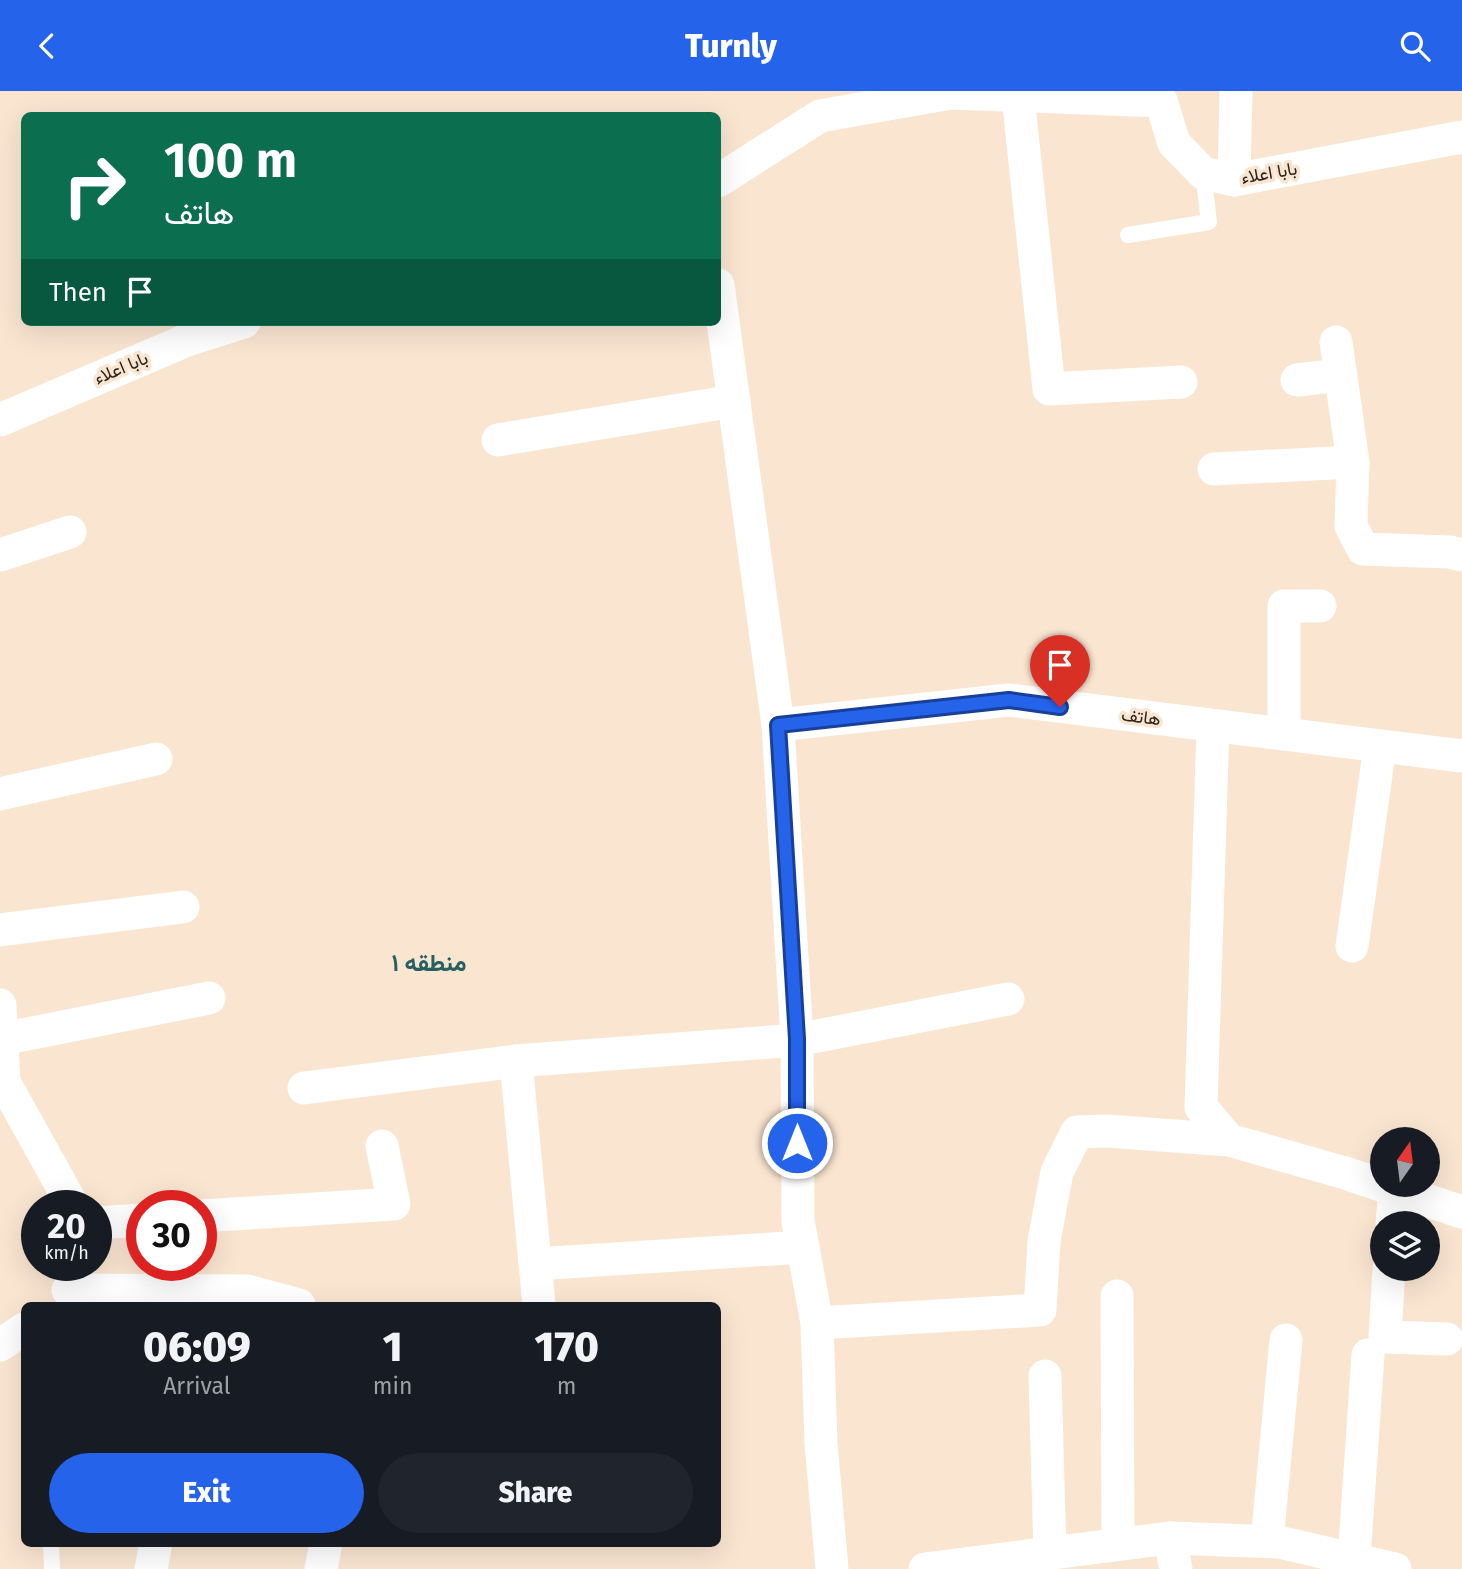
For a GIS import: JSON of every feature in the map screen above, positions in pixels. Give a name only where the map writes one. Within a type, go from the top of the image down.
[{"type":"street","points":[[721,179],[820,117],[886,98],[951,93],[1091,95],[1161,101],[1174,143],[1219,177],[1236,91]]},
{"type":"street","points":[[1000,94],[1049,389],[1181,382]]},
{"type":"street","name":"بابا اعلاء","points":[[1219,177],[1462,137]]},
{"type":"street","points":[[721,307],[778,725],[797,1039],[798,1221],[817,1323],[821,1443],[832,1569]]},
{"type":"street","name":"بابا اعلاء","points":[[0,420],[187,340],[231,326]]},
{"type":"street","points":[[1336,342],[1353,462],[1352,526],[1363,549],[1450,552],[1462,555]]},
{"type":"street","points":[[1297,380],[1341,375]]},
{"type":"street","points":[[498,440],[734,401]]},
{"type":"street","points":[[1214,469],[1353,462]]},
{"type":"street","points":[[0,555],[71,531]]},
{"type":"street","points":[[1284,734],[1284,605],[1320,606]]},
{"type":"street","name":"هاتف","points":[[778,725],[1009,700],[1462,756]]},
{"type":"street","points":[[1213,726],[1201,1107],[1229,1140]]},
{"type":"street","points":[[1352,946],[1380,746]]},
{"type":"street","points":[[0,794],[156,759]]},
{"type":"street","points":[[0,930],[183,907]]},
{"type":"street","points":[[2,1039],[209,998]]},
{"type":"street","points":[[304,1088],[516,1061],[797,1039],[1008,999]]},
{"type":"street","points":[[0,1005],[4,1081],[65,1190]]},
{"type":"street","points":[[516,1061],[538,1302]]},
{"type":"street","points":[[817,1323],[1040,1310],[1044,1241],[1057,1172],[1077,1132],[1107,1131],[1229,1140],[1370,1182]]},
{"type":"street","points":[[217,1215],[394,1204],[382,1146]]},
{"type":"street","points":[[1418,1197],[1462,1212]]},
{"type":"street","points":[[535,1264],[803,1247]]},
{"type":"street","points":[[1388,1281],[1385,1337],[1447,1339]]},
{"type":"street","points":[[70,1287],[247,1291],[288,1302]]},
{"type":"street","points":[[1116,1296],[1118,1544]]},
{"type":"street","points":[[0,1345],[21,1331]]},
{"type":"street","points":[[1267,1541],[1286,1340]]},
{"type":"street","points":[[1354,1559],[1368,1355]]},
{"type":"street","points":[[1045,1376],[1050,1553]]},
{"type":"street","points":[[925,1569],[997,1564],[1050,1553],[1118,1544],[1173,1553],[1267,1541],[1395,1569]]},
{"type":"street","points":[[151,1569],[155,1547]]},
{"type":"street","points":[[321,1569],[325,1547]]},
{"type":"lane","points":[[1128,235],[1209,222],[1219,177]]},
{"type":"lane","points":[[51,1547],[52,1569]]},
{"type":"district","name":"منطقه ۱","points":[[429,963]]},
{"type":"route","points":[[797,1143],[797,1039],[778,725],[1009,700],[1060,707]]}]
